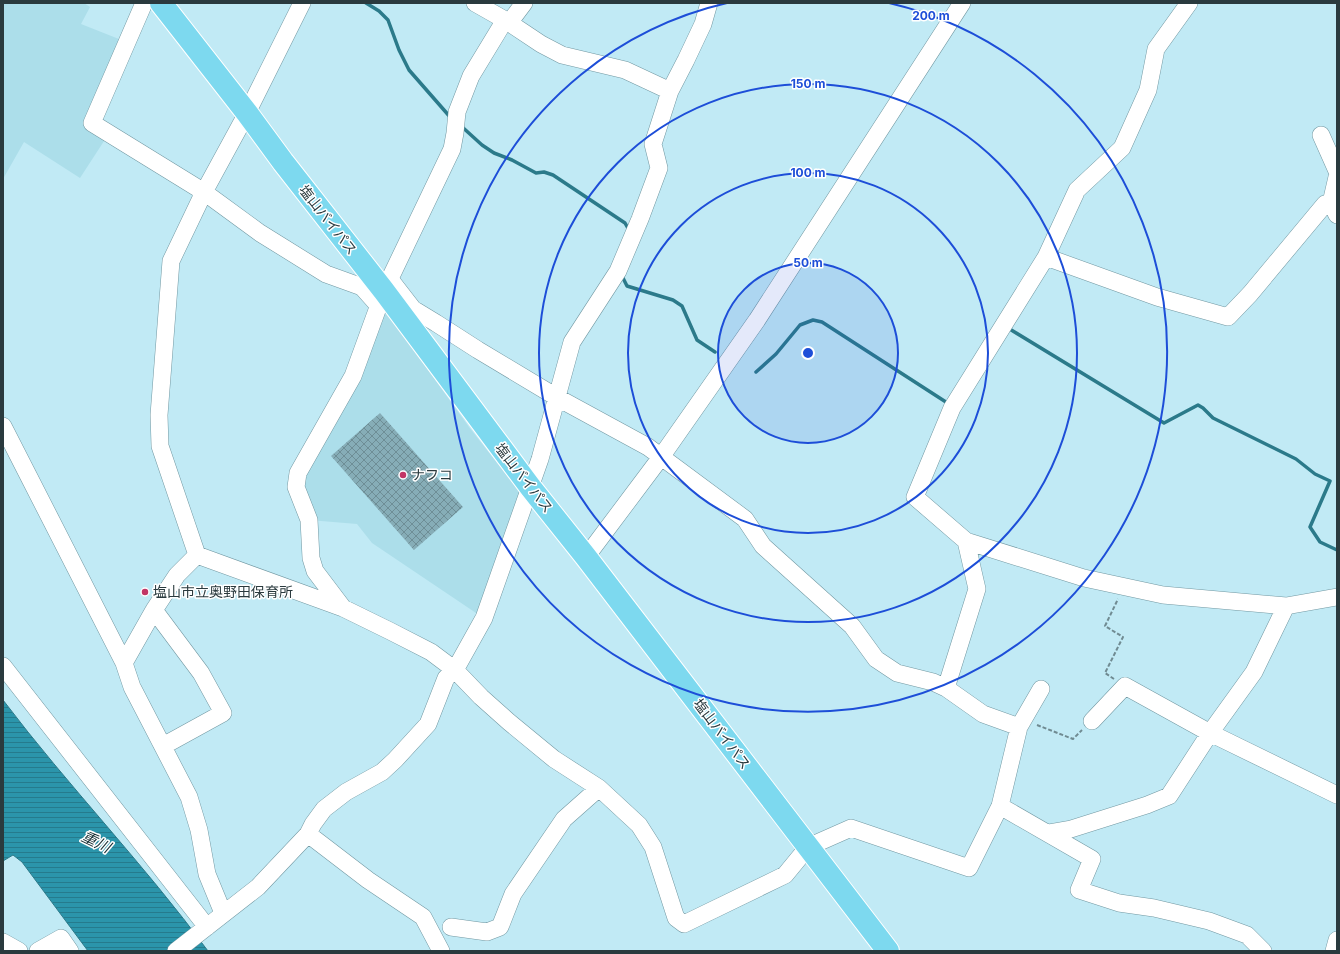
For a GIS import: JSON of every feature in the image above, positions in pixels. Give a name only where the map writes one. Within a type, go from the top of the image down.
[{"type":"highway","name":"塩山バイパス","points":[[161,3],[247,114],[282,162],[384,291],[531,488],[586,557],[888,951]]},
{"type":"street","points":[[144,3],[92,123],[204,192],[260,233],[326,274],[362,287],[384,291],[558,398],[648,447],[746,519],[763,546],[852,626],[876,659],[898,673],[933,682],[946,688],[983,714],[1022,724]]},
{"type":"street","points":[[197,555],[160,446],[158,415],[171,261],[204,192],[247,114],[302,3]]},
{"type":"street","points":[[475,3],[541,44],[562,55],[625,70],[670,91]]},
{"type":"street","points":[[343,608],[315,571],[311,558],[309,520],[296,487],[298,473],[353,376],[384,291],[452,149],[457,112],[476,66],[507,22],[524,3]]},
{"type":"street","points":[[176,951],[258,887],[308,834],[324,809],[346,792],[382,772],[396,760],[428,724],[446,678],[455,670],[484,618],[531,488],[558,398],[572,342],[618,271],[659,168],[653,144],[670,91],[703,24],[709,3]]},
{"type":"street","points":[[586,557],[661,458],[757,320],[962,3]]},
{"type":"street","points":[[1189,3],[1156,49],[1148,90],[1122,148],[1077,190],[1046,257],[952,408],[915,498],[966,540],[1078,576],[1124,587],[1163,595],[1286,606],[1337,598]]},
{"type":"street","points":[[1321,135],[1337,171]]},
{"type":"street","points":[[1046,257],[1157,297],[1228,317],[1250,294],[1325,204],[1334,209],[1337,177]]},
{"type":"street","points":[[3,426],[124,663],[132,687],[189,797],[199,830],[207,874],[223,913]]},
{"type":"street","points":[[946,688],[977,589],[966,540]]},
{"type":"street","points":[[197,555],[343,608],[431,652],[455,670],[481,697],[554,759],[599,788],[639,825],[653,847],[676,918],[684,924],[786,875],[808,847],[851,828],[969,868],[1000,806],[1022,724],[1041,689]]},
{"type":"street","points":[[124,663],[154,610],[177,575],[197,555]]},
{"type":"street","points":[[1048,834],[1071,829],[1147,805],[1169,796],[1210,733],[1254,672],[1286,606]]},
{"type":"street","points":[[154,610],[201,673],[223,713],[163,746]]},
{"type":"street","points":[[3,666],[206,927]]},
{"type":"street","points":[[1092,721],[1125,686],[1210,733],[1337,795]]},
{"type":"street","points":[[451,927],[487,932],[500,927],[513,894],[564,819],[599,788]]},
{"type":"street","points":[[1000,806],[1092,859],[1079,890],[1119,903],[1154,908],[1209,921],[1246,935],[1263,951]]},
{"type":"street","points":[[308,834],[368,880],[423,917],[441,951]]},
{"type":"street","points":[[38,951],[61,938],[70,951]]},
{"type":"street","points":[[1334,951],[1337,940]]},
{"type":"street","points":[[3,942],[19,951]]},
{"type":"path","points":[[1124,587],[1105,626],[1123,637],[1105,673],[1125,686]]},
{"type":"path","points":[[1022,724],[1073,739],[1092,721]]},
{"type":"shaded area","points":[[3,3],[84,3],[90,7],[81,24],[124,41],[88,125],[106,138],[80,178],[24,142],[3,179]]},
{"type":"shaded area","points":[[385,310],[469,427],[526,500],[479,615],[372,543],[357,524],[309,520],[298,473]]},
{"type":"water","name":"重川","points":[[3,700],[53,763],[158,887],[208,951],[88,951],[22,862],[13,855],[3,861]]},
{"type":"building","points":[[380,413],[463,507],[414,550],[331,456]]},
{"type":"waterway","points":[[366,3],[379,11],[388,20],[399,50],[409,70],[451,118]]},
{"type":"waterway","points":[[460,125],[482,145],[494,153],[512,160],[536,173],[544,172],[553,175],[625,223],[629,230]]},
{"type":"waterway","points":[[623,278],[627,286],[673,300],[682,306],[697,340],[715,352]]},
{"type":"waterway","points":[[756,372],[776,354],[800,325],[813,320],[822,322],[949,404]]},
{"type":"waterway","points":[[1008,328],[1164,423],[1198,405],[1213,418],[1296,459],[1315,474],[1330,481],[1310,527],[1320,542],[1337,550]]},
{"type":"place","name":"ナフコ","points":[[403,475]]},
{"type":"place","name":"塩山市立奥野田保育所","points":[[145,592]]}]
